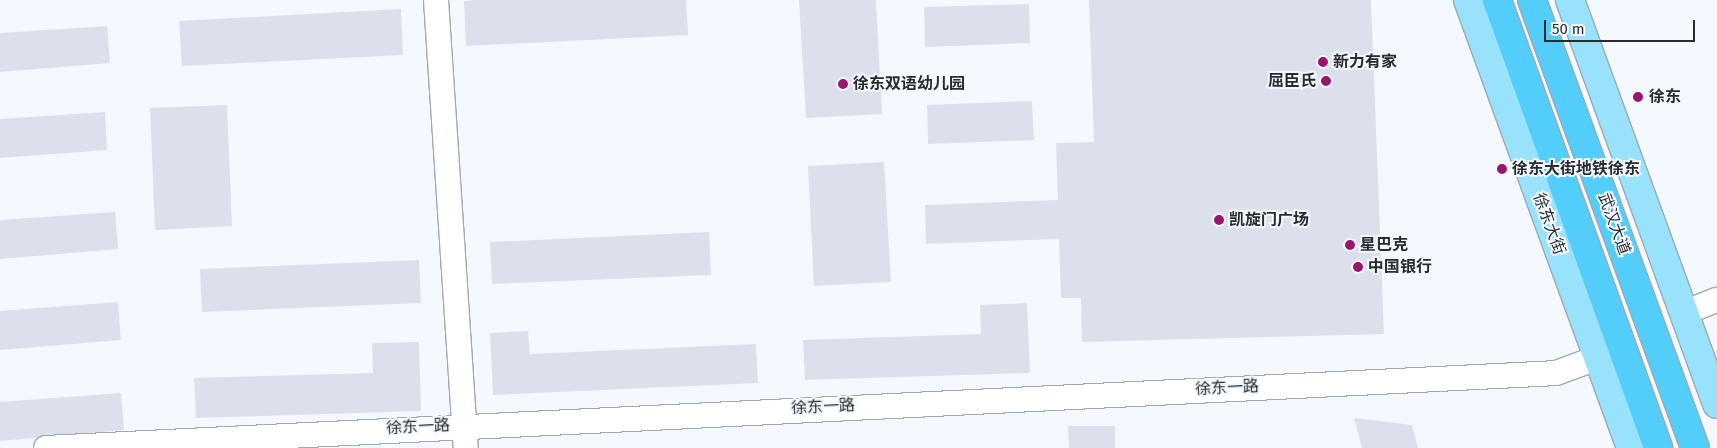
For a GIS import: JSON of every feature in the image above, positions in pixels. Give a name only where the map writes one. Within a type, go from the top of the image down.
[{"type":"highway","points":[[1497,0],[1658,448]]},
{"type":"highway","name":"武汉大道","points":[[1532,0],[1695,448]]},
{"type":"main road","name":"徐东大街","points":[[1468,0],[1631,448]]},
{"type":"main road","points":[[1570,0],[1717,404]]},
{"type":"street","points":[[436,0],[466,448]]},
{"type":"street","points":[[1684,313],[1717,300]]},
{"type":"street","name":"徐东一路","points":[[46,448],[185,444],[465,424],[1556,373],[1597,358]]},
{"type":"building","points":[[686,0],[688,35],[466,46],[464,1]]},
{"type":"building","points":[[799,0],[876,0],[882,114],[806,118]]},
{"type":"building","name":"凯旋门广场","points":[[1089,0],[1371,0],[1384,334],[1082,342],[1081,298],[1061,298],[1059,239],[926,244],[925,205],[1058,200],[1056,143],[1094,142]]},
{"type":"building","points":[[1029,4],[1030,43],[925,47],[924,7]]},
{"type":"building","points":[[401,9],[403,55],[182,66],[179,21]]},
{"type":"building","points":[[107,26],[110,63],[0,72],[0,33]]},
{"type":"building","points":[[1032,101],[1034,140],[928,144],[927,105]]},
{"type":"building","points":[[227,105],[232,226],[155,230],[150,108]]},
{"type":"building","points":[[105,112],[107,150],[0,158],[0,119]]},
{"type":"building","points":[[884,162],[891,282],[814,286],[808,166]]},
{"type":"building","points":[[115,212],[118,249],[0,259],[0,220]]},
{"type":"building","points":[[709,232],[711,275],[492,284],[490,242]]},
{"type":"building","points":[[419,260],[421,303],[202,312],[200,269]]},
{"type":"building","points":[[118,302],[121,340],[0,350],[0,311]]},
{"type":"building","points":[[1027,303],[1030,373],[805,380],[803,340],[981,334],[980,305]]},
{"type":"building","points":[[528,331],[530,354],[756,344],[758,383],[493,395],[490,333]]},
{"type":"building","points":[[419,342],[421,411],[196,418],[194,378],[373,373],[372,343]]},
{"type":"building","points":[[121,393],[124,430],[0,441],[0,402]]},
{"type":"building","points":[[1354,418],[1412,425],[1418,448],[1362,448]]},
{"type":"building","points":[[1068,426],[1115,426],[1115,448],[1069,448]]},
{"type":"place","name":"新力有家","points":[[1323,62]]},
{"type":"place","name":"屈臣氏","points":[[1326,81]]},
{"type":"place","name":"徐东双语幼儿园","points":[[843,84]]},
{"type":"place","name":"徐东","points":[[1638,97]]},
{"type":"place","name":"徐东大街地铁徐东","points":[[1502,169]]},
{"type":"place","name":"凯旋门广场","points":[[1219,220]]},
{"type":"place","name":"星巴克","points":[[1350,245]]},
{"type":"place","name":"中国银行","points":[[1358,267]]}]
